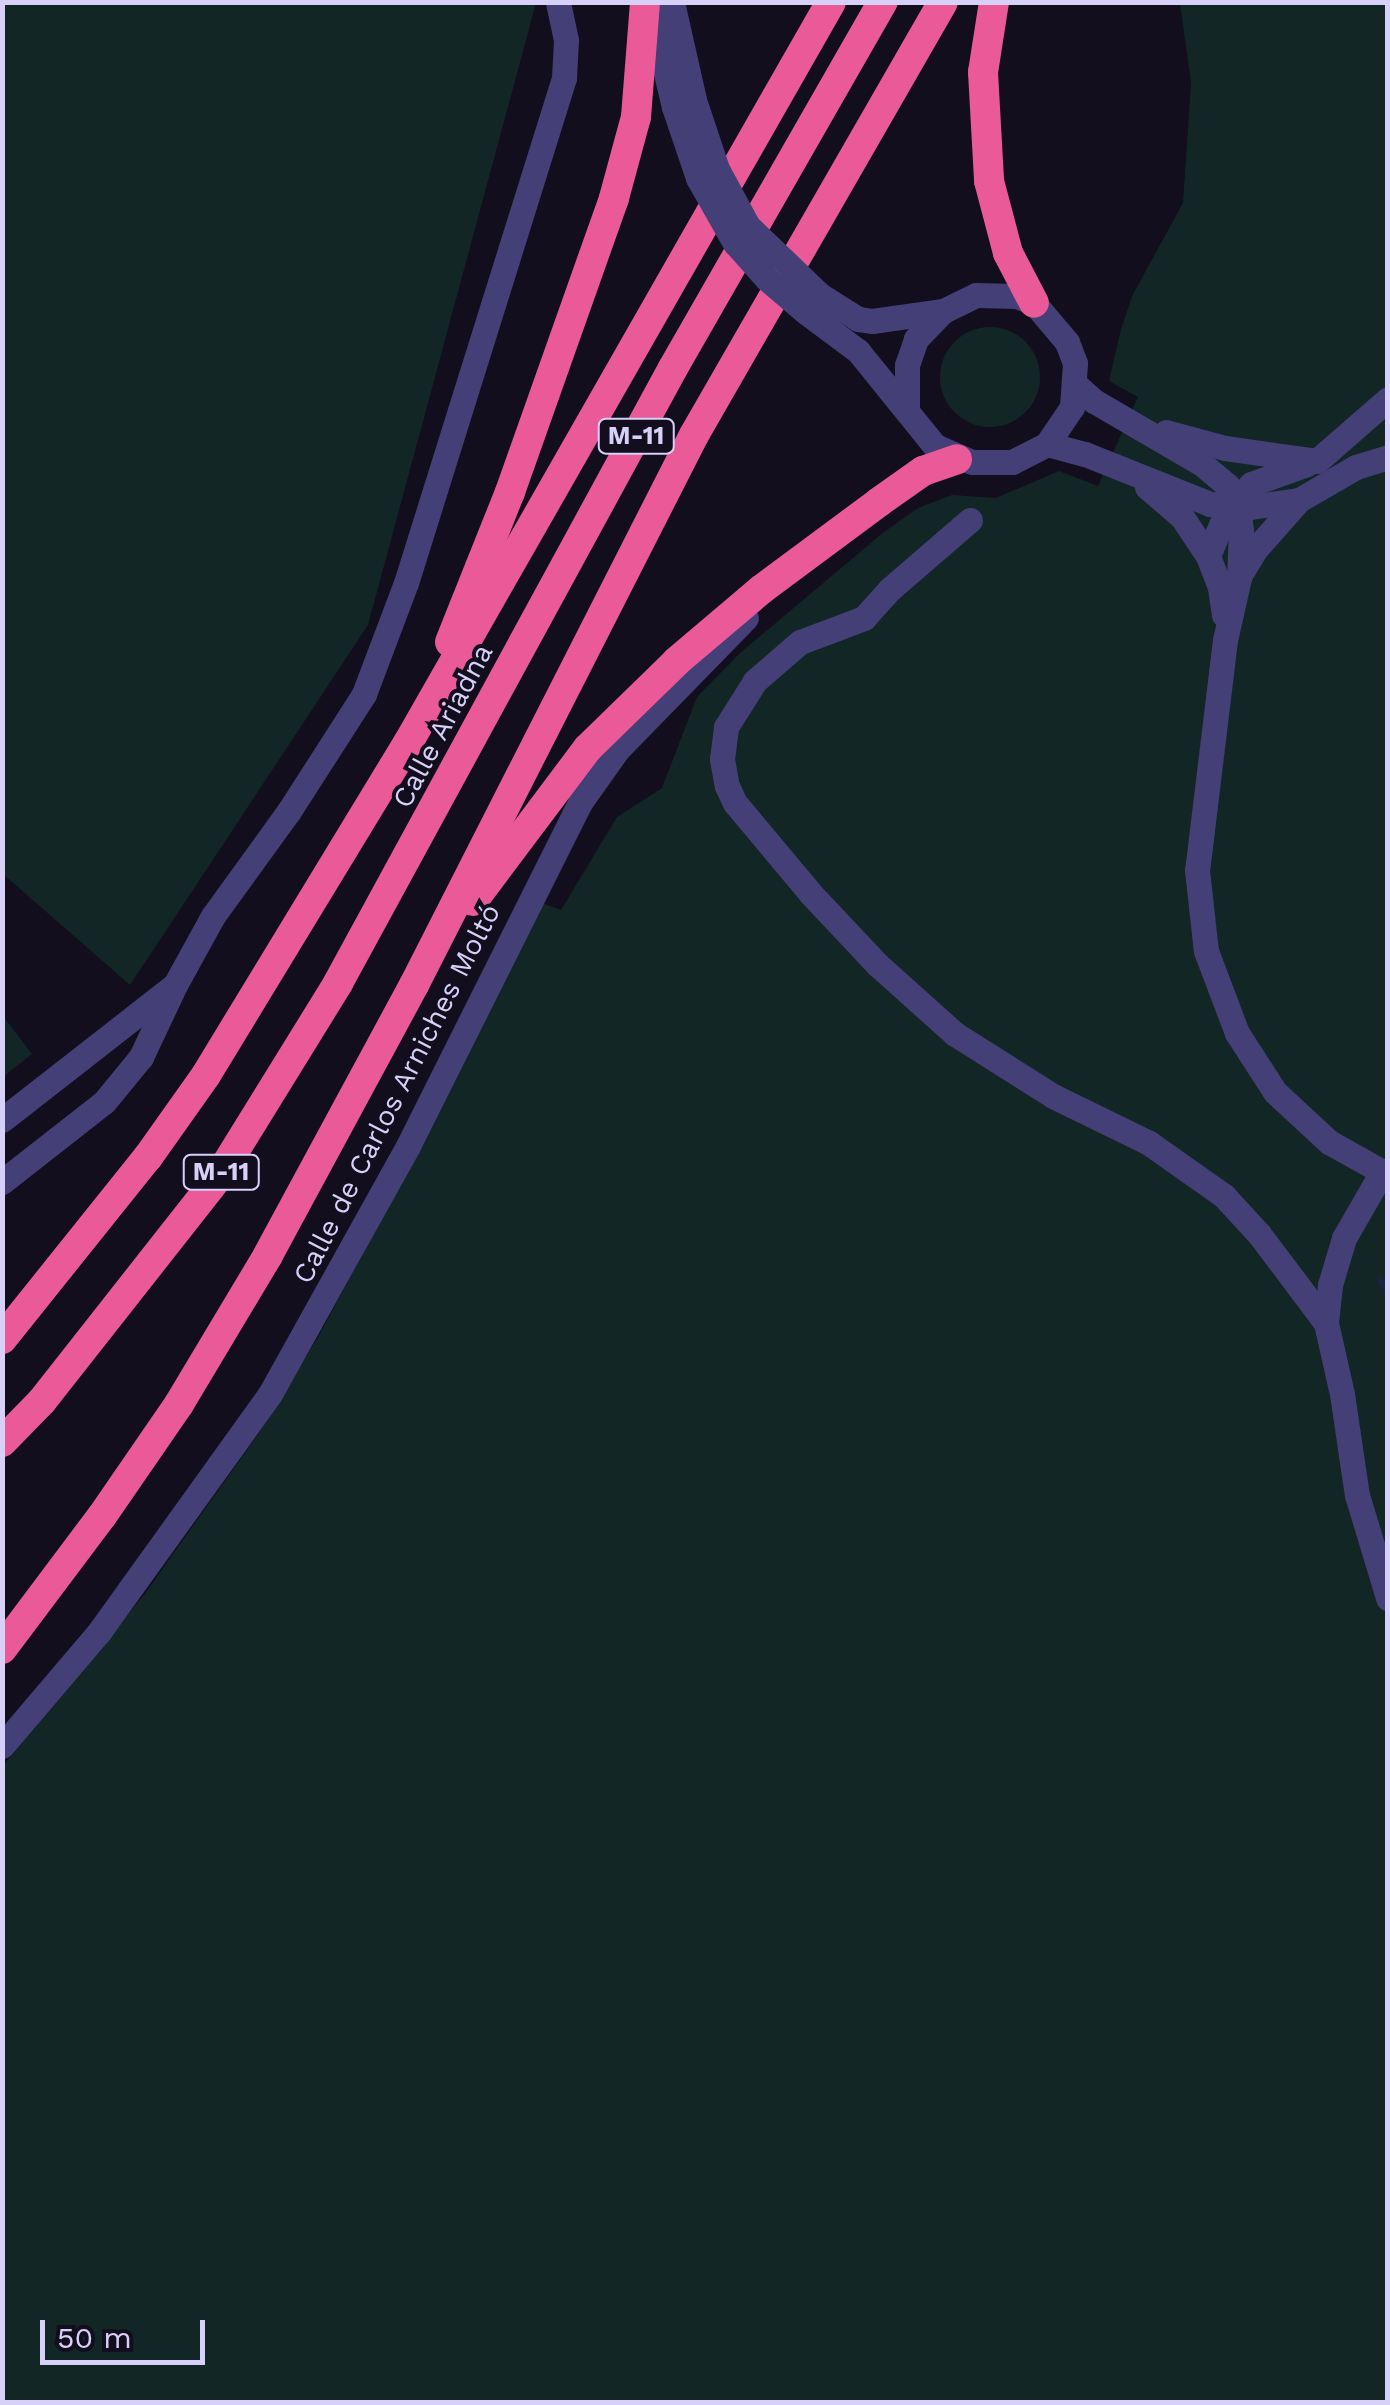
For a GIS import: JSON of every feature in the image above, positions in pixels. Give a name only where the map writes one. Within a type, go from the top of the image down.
[{"type":"highway","points":[[408,743],[510,492],[614,198],[636,117],[647,2]]},
{"type":"highway","name":"Calle Ariadna","points":[[2,1339],[126,1186],[206,1075],[408,743],[831,2]]},
{"type":"highway","name":"Calle Ariadna","points":[[2,1442],[42,1401],[218,1176],[338,984],[673,368],[883,2]]},
{"type":"highway","points":[[2,1649],[102,1516],[179,1404],[268,1255],[414,985],[694,435],[943,2]]},
{"type":"highway","points":[[994,2],[983,72],[989,181],[1008,254],[1034,303]]},
{"type":"highway","points":[[414,985],[534,816],[588,748],[677,661],[762,588],[879,502],[923,471],[957,458]]},
{"type":"street","points":[[2,1182],[104,1102],[141,1056],[213,916],[289,812],[364,694],[406,583],[564,78],[566,40],[558,2]]},
{"type":"street","points":[[647,2],[684,104]]},
{"type":"street","points":[[672,2],[684,104],[698,178],[735,243],[767,279],[813,304],[872,322],[943,311],[976,295],[1017,296],[1034,303],[1067,342],[1076,385],[1067,417],[1047,444],[1012,462],[957,458],[922,434],[907,407],[813,304]]},
{"type":"street","points":[[907,407],[907,364],[916,340],[943,311]]},
{"type":"street","points":[[1076,385],[1202,464],[1227,484],[1238,503],[1242,530],[1239,578],[1225,640],[1196,870],[1206,951],[1236,1033],[1275,1092],[1330,1142],[1385,1174],[1344,1238],[1330,1285],[1326,1323],[1342,1394],[1357,1495],[1388,1598]]},
{"type":"street","points":[[1133,423],[1225,448],[1316,461],[1384,403]]},
{"type":"street","points":[[1383,449],[1372,429],[1384,403]]},
{"type":"street","points":[[1047,444],[1085,454],[1210,504],[1238,503],[1250,508],[1299,500]]},
{"type":"street","points":[[1208,556],[1225,515],[1250,484],[1316,461],[1383,449]]},
{"type":"street","points":[[1239,578],[1254,551],[1299,500],[1383,449]]},
{"type":"street","points":[[1131,475],[1182,517],[1208,556],[1220,587],[1225,640]]},
{"type":"street","name":"Calle de Carlos Arniches Moltó","points":[[2,1746],[100,1632],[270,1394],[408,1146],[581,801],[618,749],[772,592],[879,502]]},
{"type":"street","points":[[970,520],[890,588],[864,618],[800,642],[755,682],[726,727],[722,759],[727,786],[735,803],[811,894],[890,977],[955,1034],[1054,1096],[1149,1143],[1224,1196],[1260,1234],[1326,1323]]},
{"type":"street","points":[[2,1120],[175,985]]},
{"type":"green space","points":[[3,2],[536,3],[368,625],[130,985],[3,874]]},
{"type":"green space","points":[[1180,3],[1387,3],[1387,2402],[3,2402],[3,1766],[144,1595],[259,1433],[317,1339],[391,1202],[542,903],[561,910],[617,817],[662,788],[697,697],[740,653],[918,508],[952,495],[996,498],[1059,471],[1098,486],[1138,397],[1109,381],[1121,329],[1132,296],[1183,203],[1191,83]]},
{"type":"green space","points":[[990,327],[1009,330],[1026,341],[1037,358],[1037,396],[1026,413],[1009,424],[990,427],[971,424],[954,413],[943,396],[940,377],[943,358],[954,341],[971,330]]},
{"type":"green space","points":[[3,1016],[32,1054],[2,1077]]},
{"type":"waterway","points":[[1380,1281],[1388,1292]]}]
